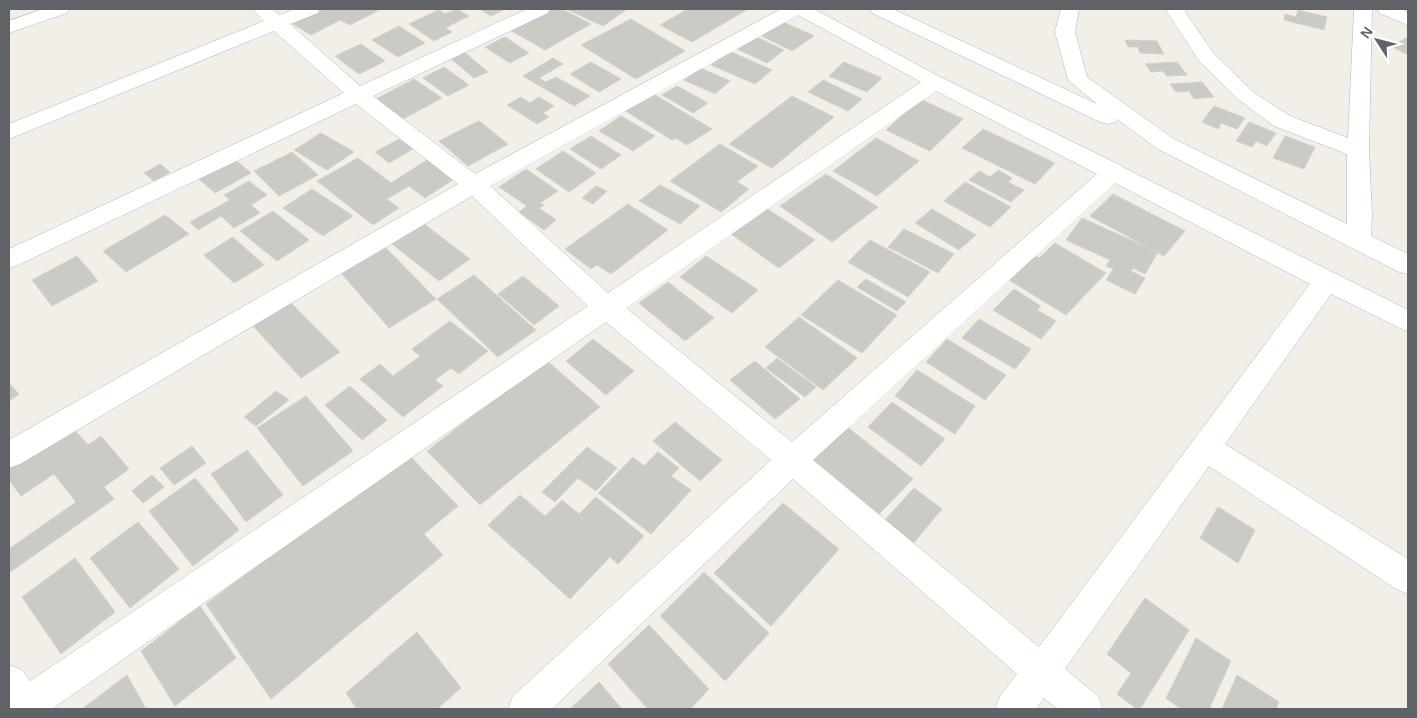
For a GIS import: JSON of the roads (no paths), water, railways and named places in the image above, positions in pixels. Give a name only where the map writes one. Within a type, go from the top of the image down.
[{"type":"street","points":[[9,27],[60,9]]},
{"type":"street","points":[[9,132],[269,16],[311,9]]},
{"type":"street","points":[[9,259],[541,9]]},
{"type":"street","points":[[9,455],[474,185],[794,9]]},
{"type":"street","points":[[801,9],[935,82],[1114,171],[1408,322]]},
{"type":"street","points":[[879,9],[1166,144],[1408,265]]},
{"type":"street","points":[[1070,9],[1065,32],[1078,80],[1166,144]]},
{"type":"street","points":[[1176,9],[1176,12],[1206,58],[1246,96],[1282,121],[1358,150]]},
{"type":"street","points":[[1358,240],[1360,215],[1358,150],[1363,9]]},
{"type":"street","points":[[1386,9],[1408,19]]},
{"type":"street","points":[[269,16],[358,95],[474,185],[605,306],[792,460],[1085,709]]},
{"type":"street","points":[[22,699],[935,82]]},
{"type":"street","points":[[526,709],[792,460],[1114,171]]},
{"type":"street","points":[[1013,709],[1206,448],[1327,280]]},
{"type":"street","points":[[1206,448],[1408,578]]}]
